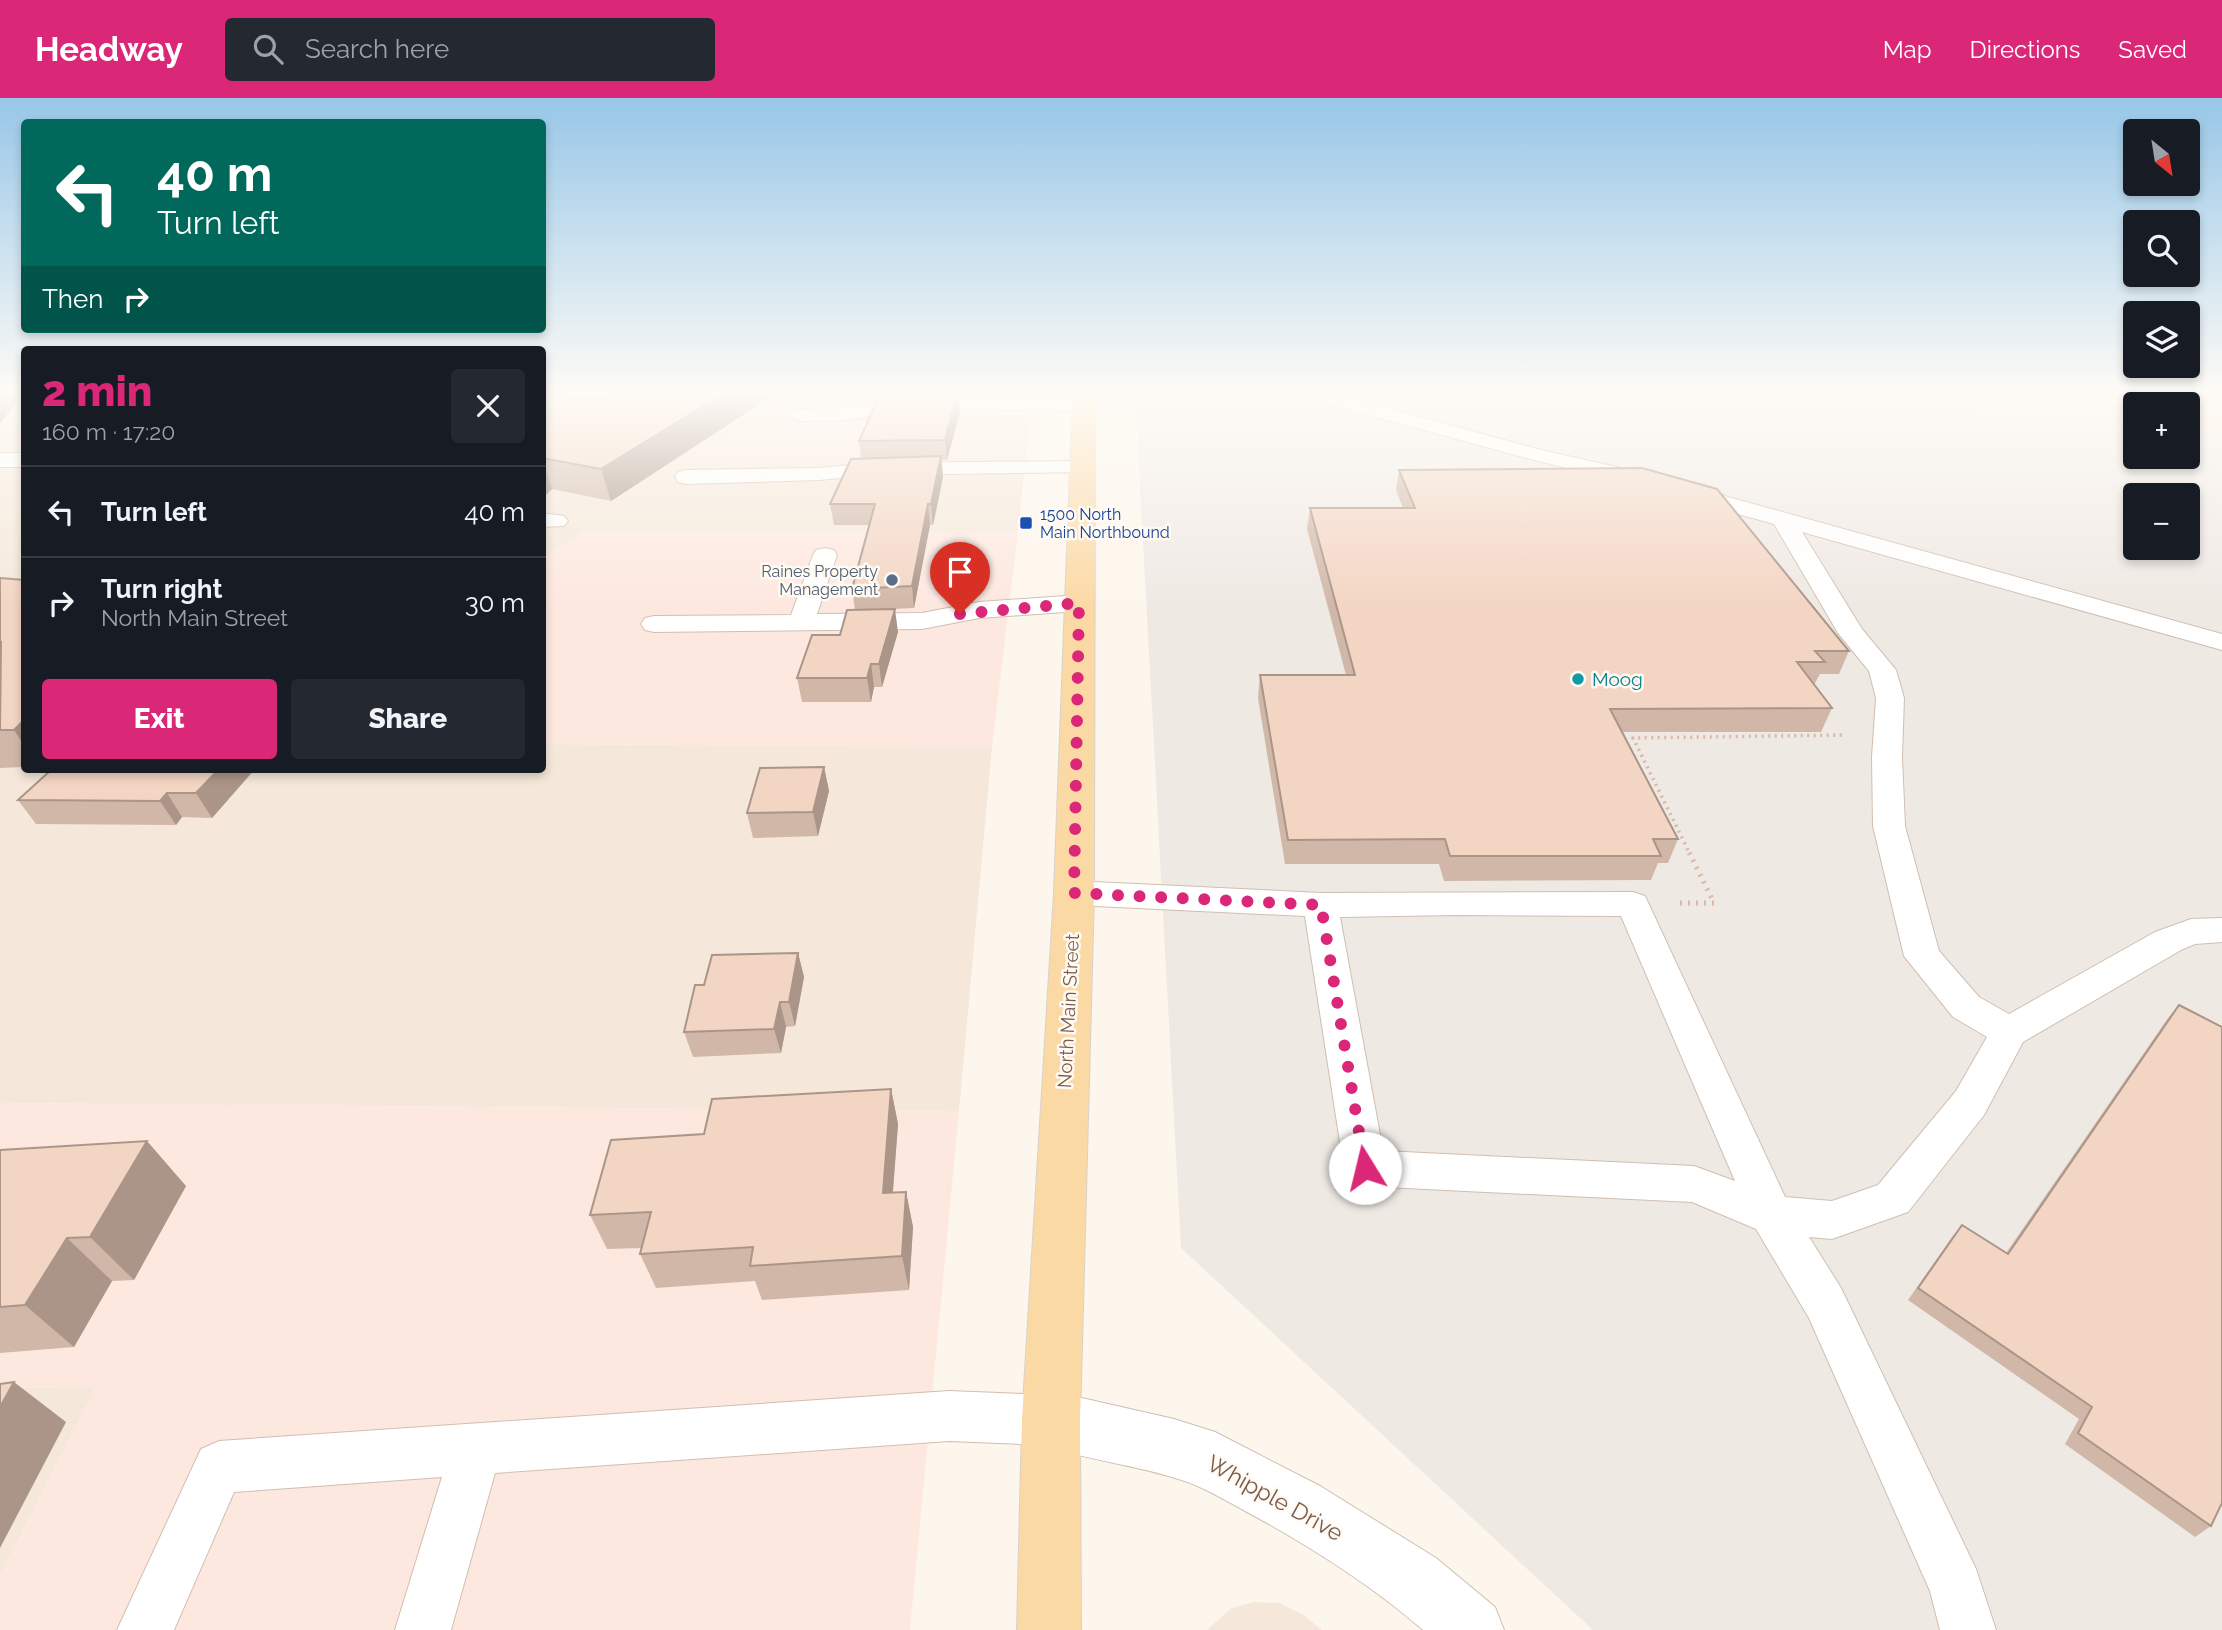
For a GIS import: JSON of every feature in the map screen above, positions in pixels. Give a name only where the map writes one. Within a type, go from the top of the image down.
[{"type":"main road","name":"North Main Street","points":[[1049,1630],[1051,1420],[1074,893],[1082,463]]},
{"type":"street","name":"Whipple Drive","points":[[1051,1420],[1174,1448],[1215,1462],[1299,1507],[1414,1580],[1472,1630]]},
{"type":"lane","points":[[1575,463],[2222,642]]},
{"type":"lane","points":[[686,477],[819,474],[872,469],[1082,467]]},
{"type":"lane","points":[[1783,519],[1851,633],[1882,670],[1890,698],[1887,757],[1889,826],[1922,956],[1966,1007],[2009,1032]]},
{"type":"lane","points":[[801,622],[825,555]]},
{"type":"lane","points":[[654,624],[922,621],[979,610],[1079,603]]},
{"type":"lane","points":[[1074,893],[1321,905],[1457,902],[1633,904],[1771,1214],[1825,1303],[1957,1588],[1968,1630]]},
{"type":"lane","points":[[1321,905],[1365,1168],[1694,1184],[1771,1214],[1832,1220],[1893,1199],[1970,1103],[2009,1032],[2168,941],[2191,932],[2222,930]]},
{"type":"lane","points":[[145,1630],[219,1467],[949,1416],[1051,1420]]},
{"type":"lane","points":[[423,1630],[476,1449]]},
{"type":"path","points":[[1714,903],[1633,738],[1844,734]]},
{"type":"shaded area","points":[[0,463],[21,463],[21,773],[546,773],[546,744],[992,747],[959,1111],[0,1103]]},
{"type":"shaded area","points":[[546,463],[1025,463],[1018,531],[584,531],[546,556]]},
{"type":"shaded area","points":[[1139,463],[2123,463],[2123,469],[2200,469],[2200,463],[2222,463],[2222,1630],[1593,1630],[1181,1248]]},
{"type":"shaded area","points":[[584,531],[1018,531],[992,747],[546,744],[546,556]]},
{"type":"shaded area","points":[[0,1103],[959,1111],[910,1630],[0,1630],[0,1576],[96,1387],[0,1388]]},
{"type":"shaded area","points":[[96,1387],[0,1576],[0,1388]]},
{"type":"shaded area","points":[[1253,1602],[1279,1603],[1302,1614],[1322,1630],[1207,1630],[1230,1609]]},
{"type":"building","points":[[571,463],[610,463],[601,469]]},
{"type":"building","points":[[849,463],[939,463],[931,504],[928,504],[912,586],[852,589],[875,504],[830,504]]},
{"type":"building","name":"Moog","points":[[1642,468],[1717,489],[1849,651],[1815,651],[1825,662],[1797,662],[1832,708],[1610,709],[1678,839],[1653,839],[1661,856],[1450,856],[1445,839],[1288,840],[1260,675],[1355,675],[1310,508],[1415,508],[1399,470]]},
{"type":"building","points":[[0,578],[21,580],[21,723],[14,730],[0,730]]},
{"type":"building","points":[[895,609],[879,664],[871,664],[867,678],[797,678],[812,635],[840,635],[847,610]]},
{"type":"building","points":[[824,767],[813,812],[747,813],[760,768]]},
{"type":"building","points":[[48,773],[215,773],[196,793],[167,793],[160,801],[18,800]]},
{"type":"building","points":[[798,953],[789,1002],[780,1002],[774,1029],[684,1032],[695,985],[704,985],[712,955]]},
{"type":"building","points":[[2179,1005],[2222,1027],[2222,1503],[2211,1526],[2078,1433],[2092,1407],[1918,1288],[1962,1225],[2008,1254]]},
{"type":"building","points":[[891,1089],[883,1193],[906,1192],[902,1256],[750,1266],[753,1247],[640,1254],[651,1212],[590,1215],[611,1140],[704,1134],[712,1099]]},
{"type":"building","points":[[147,1141],[90,1237],[67,1238],[25,1305],[0,1307],[0,1150]]},
{"type":"building","points":[[14,1382],[0,1407],[0,1384]]},
{"type":"place","name":"1500 North Main Northbound","points":[[1026,523]]},
{"type":"place","name":"Raines Property Management","points":[[892,580]]},
{"type":"place","name":"Moog","points":[[1578,679]]},
{"type":"route","points":[[960,614],[979,610],[1079,603],[1074,893],[1321,905],[1365,1168]]}]
